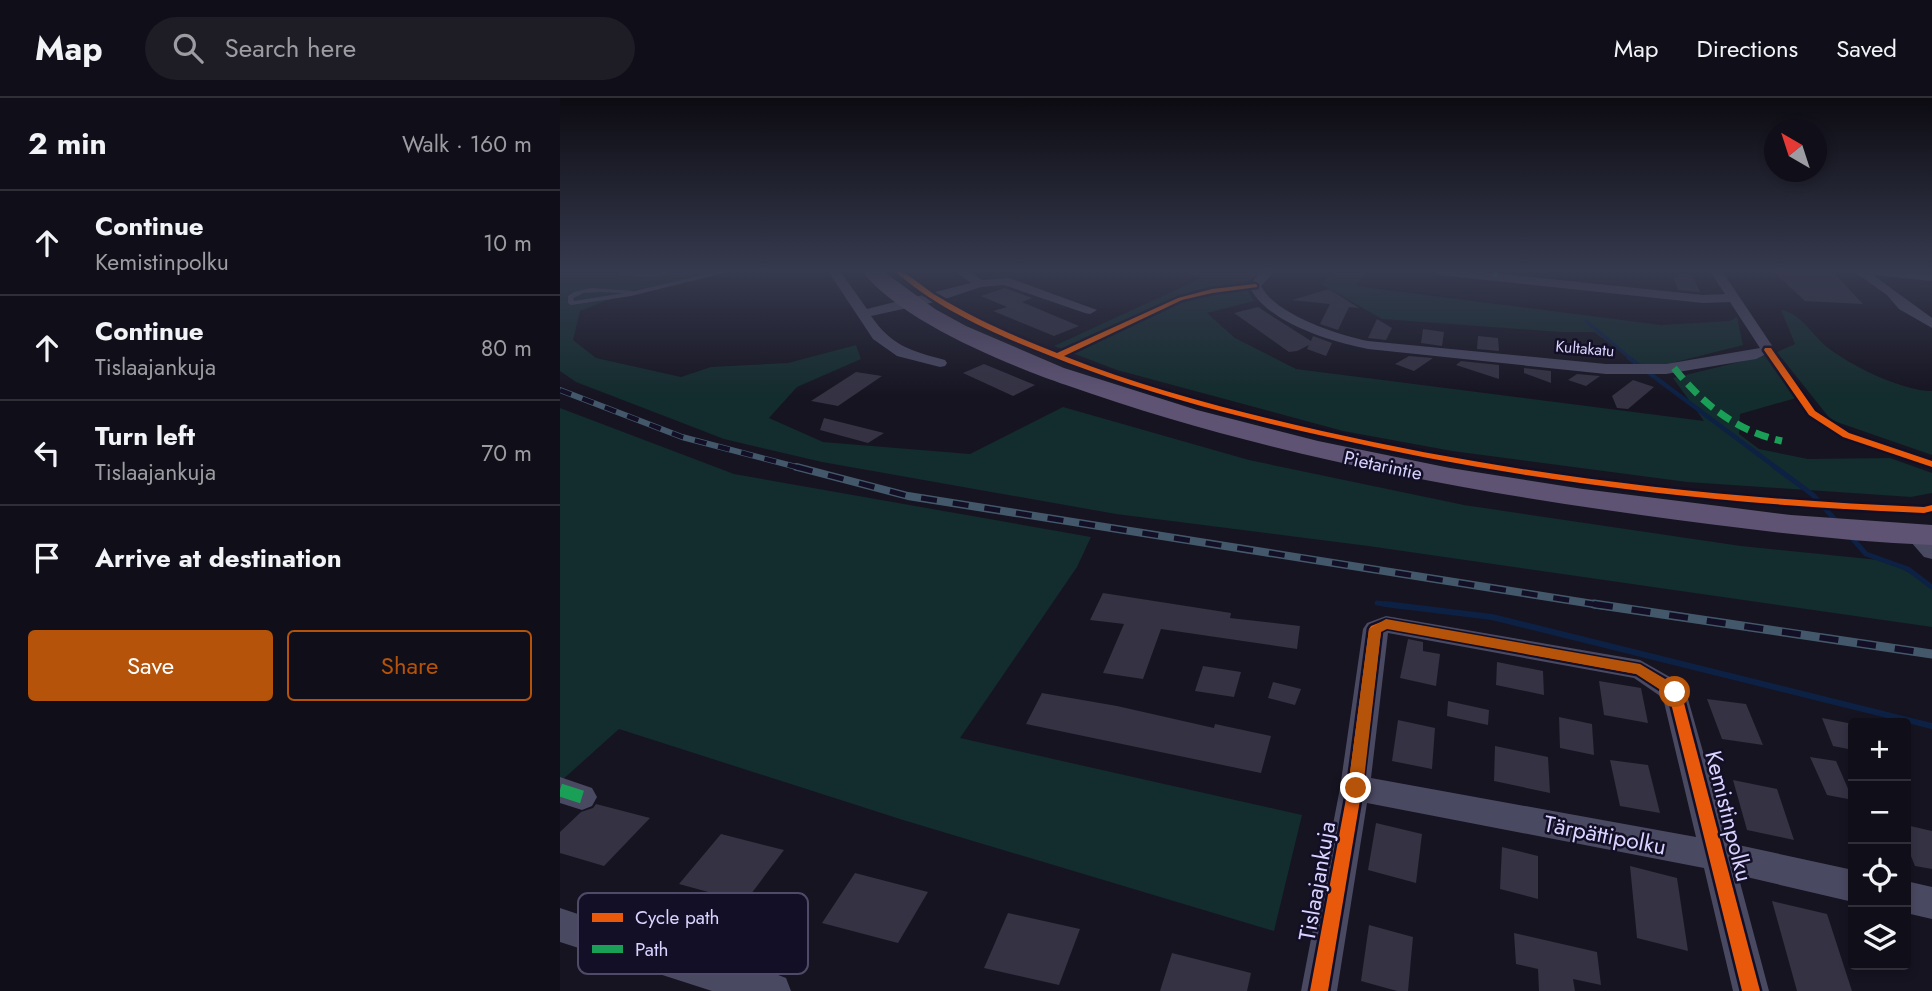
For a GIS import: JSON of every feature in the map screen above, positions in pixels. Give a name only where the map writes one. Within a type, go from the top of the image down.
[{"type":"main road","name":"Pietarintie","points":[[926,313],[943,324],[1069,379],[1276,442],[1408,471],[1548,494],[1926,540]]},
{"type":"street","points":[[870,313],[864,314],[878,336],[893,348],[940,363]]},
{"type":"street","name":"Kultakatu","points":[[1284,313],[1334,338],[1368,345],[1606,369],[1666,369],[1756,355],[1768,350],[1742,313]]},
{"type":"street","points":[[1914,313],[1932,324]]},
{"type":"street","name":"Tislaajankuja","points":[[1319,991],[1356,788],[1375,629],[1386,624],[1640,670]]},
{"type":"street","name":"Kemistinpolku","points":[[1640,670],[1675,692],[1719,856],[1751,991]]},
{"type":"street","name":"Tärpättipolku","points":[[1356,788],[1719,856],[1848,885]]},
{"type":"street","points":[[1911,899],[1932,903]]},
{"type":"street","points":[[560,925],[578,931]]},
{"type":"street","points":[[715,974],[773,991]]},
{"type":"green space","points":[[560,313],[580,313],[573,340],[596,358],[681,377],[711,367],[788,363],[856,345],[861,359],[797,387],[769,418],[823,442],[970,454],[1063,407],[1249,460],[1464,505],[1741,546],[1889,561],[1932,586],[1932,627],[1368,546],[1116,514],[822,462],[724,439],[576,382],[560,371]]},
{"type":"green space","points":[[1127,313],[1208,313],[1235,338],[1296,369],[1704,421],[1673,378],[1768,355],[1796,398],[1740,414],[1739,434],[1759,449],[1808,459],[1890,458],[1932,473],[1932,493],[1911,497],[1687,482],[1452,451],[1343,431],[1117,370],[1054,346]]},
{"type":"green space","points":[[1371,313],[1564,313],[1661,325],[1730,321],[1737,317],[1743,345],[1664,365],[1639,365],[1594,332],[1382,319]]},
{"type":"green space","points":[[1782,313],[1795,315],[1827,347],[1849,362],[1906,387],[1932,391],[1932,455],[1831,420],[1777,352],[1795,344]]},
{"type":"green space","points":[[560,408],[734,474],[1091,537],[1077,567],[960,738],[1302,815],[1274,931],[903,820],[619,729],[560,782]]},
{"type":"building","points":[[997,313],[1047,313],[1079,326],[1054,336]]},
{"type":"building","points":[[1234,313],[1267,313],[1311,341],[1313,336],[1332,343],[1326,356],[1307,349],[1309,345],[1289,352]]},
{"type":"building","points":[[1326,313],[1346,313],[1338,330],[1320,324]]},
{"type":"building","points":[[1377,319],[1392,328],[1386,340],[1368,338]]},
{"type":"building","points":[[1423,329],[1444,332],[1442,346],[1421,343]]},
{"type":"building","points":[[1478,336],[1498,338],[1499,351],[1477,349]]},
{"type":"building","points":[[1409,356],[1433,358],[1414,371],[1395,364]]},
{"type":"building","points":[[1461,361],[1499,365],[1499,379],[1456,365]]},
{"type":"building","points":[[984,364],[1035,385],[1013,396],[963,373]]},
{"type":"building","points":[[1524,368],[1551,371],[1551,383],[1524,373]]},
{"type":"building","points":[[856,372],[882,376],[838,406],[811,401]]},
{"type":"building","points":[[1577,374],[1600,376],[1586,386],[1568,380]]},
{"type":"building","points":[[1633,380],[1654,387],[1628,409],[1617,408],[1612,396]]},
{"type":"building","points":[[824,418],[884,433],[868,443],[820,430]]},
{"type":"building","points":[[1103,593],[1231,613],[1230,618],[1300,626],[1297,649],[1161,629],[1143,679],[1103,673],[1124,624],[1090,620]]},
{"type":"building","points":[[1408,639],[1423,642],[1423,651],[1440,654],[1436,686],[1400,678]]},
{"type":"building","points":[[1497,662],[1543,671],[1544,695],[1496,685]]},
{"type":"building","points":[[1203,666],[1241,672],[1234,697],[1195,691]]},
{"type":"building","points":[[1599,681],[1641,688],[1648,723],[1604,715]]},
{"type":"building","points":[[1273,682],[1301,689],[1295,705],[1268,698]]},
{"type":"building","points":[[1042,693],[1117,706],[1214,728],[1215,724],[1271,736],[1261,773],[1026,724]]},
{"type":"building","points":[[1707,699],[1746,704],[1763,745],[1722,739]]},
{"type":"building","points":[[1448,701],[1489,710],[1488,725],[1447,716]]},
{"type":"building","points":[[1559,717],[1592,724],[1594,755],[1560,748]]},
{"type":"building","points":[[1822,718],[1848,723],[1848,749],[1833,746]]},
{"type":"building","points":[[1398,720],[1435,728],[1432,769],[1392,761]]},
{"type":"building","points":[[1495,746],[1548,757],[1550,793],[1494,781]]},
{"type":"building","points":[[1810,757],[1836,761],[1848,789],[1848,799],[1827,795]]},
{"type":"building","points":[[1610,760],[1648,765],[1660,813],[1620,806]]},
{"type":"building","points":[[1733,780],[1777,789],[1794,840],[1747,830]]},
{"type":"building","points":[[596,804],[650,818],[604,866],[560,853],[560,832],[581,812],[593,808]]},
{"type":"building","points":[[1376,823],[1422,834],[1416,883],[1368,870]]},
{"type":"building","points":[[1911,826],[1932,831],[1932,869],[1915,866],[1911,856]]},
{"type":"building","points":[[721,834],[784,850],[752,893],[712,893],[679,884]]},
{"type":"building","points":[[1502,847],[1538,856],[1538,899],[1500,889]]},
{"type":"building","points":[[1630,866],[1677,878],[1688,951],[1637,938]]},
{"type":"building","points":[[855,873],[928,892],[898,943],[822,923]]},
{"type":"building","points":[[1772,901],[1827,914],[1852,991],[1797,991]]},
{"type":"building","points":[[1008,913],[1080,929],[1059,985],[984,968]]},
{"type":"building","points":[[1369,925],[1413,937],[1408,991],[1397,991],[1361,981]]},
{"type":"building","points":[[1514,933],[1597,952],[1601,985],[1573,979],[1575,991],[1539,991],[1538,969],[1516,964]]},
{"type":"building","points":[[1172,953],[1251,973],[1247,991],[1160,991]]},
{"type":"waterway","points":[[1586,321],[1631,359]]},
{"type":"waterway","points":[[1629,358],[1778,469]]},
{"type":"waterway","points":[[1775,467],[1813,495],[1837,522]]},
{"type":"waterway","points":[[1851,537],[1866,554],[1908,569],[1932,587]]},
{"type":"waterway","points":[[1377,603],[1400,606]]},
{"type":"waterway","points":[[1385,604],[1492,617],[1932,726]]},
{"type":"railway","points":[[560,390],[682,437],[804,469]]},
{"type":"railway","points":[[797,467],[908,496],[1606,606]]},
{"type":"railway","points":[[1594,604],[1932,654]]},
{"type":"marked path","points":[[1674,368],[1696,393],[1721,415],[1750,432],[1782,441]]},
{"type":"marked path","points":[[560,790],[582,797]]},
{"type":"cycle path","points":[[961,313],[1069,361],[1101,372],[1229,410],[1372,445],[1528,474],[1686,495],[1845,507],[1932,508]]},
{"type":"cycle path","points":[[1056,356],[1149,313]]},
{"type":"cycle path","points":[[1768,350],[1812,413],[1846,435],[1932,464]]},
{"type":"cycle path","points":[[1319,991],[1355,788],[1375,629],[1386,624],[1640,670],[1675,692],[1751,991]]},
{"type":"route","points":[[1356,788],[1375,629],[1386,624],[1640,670],[1675,692]]}]
